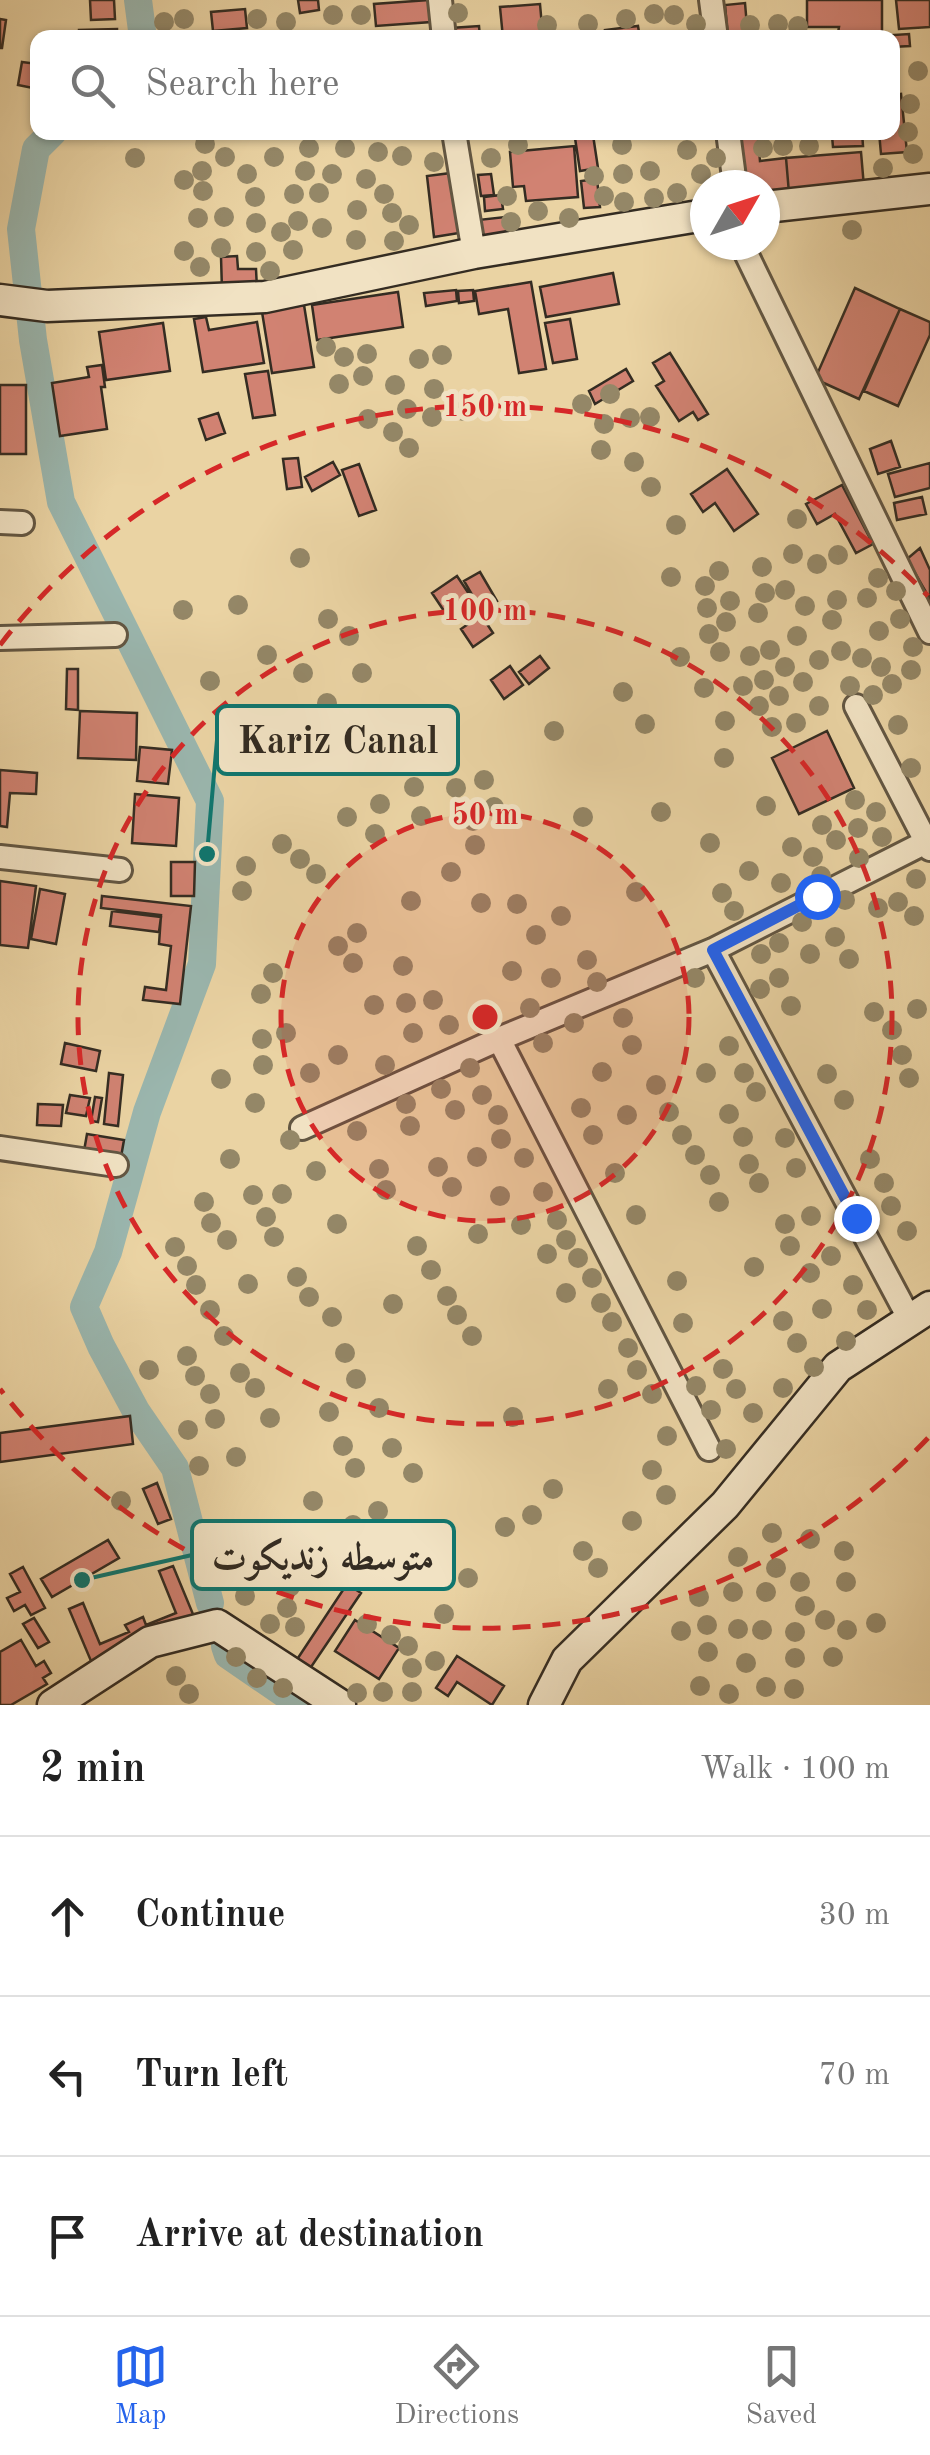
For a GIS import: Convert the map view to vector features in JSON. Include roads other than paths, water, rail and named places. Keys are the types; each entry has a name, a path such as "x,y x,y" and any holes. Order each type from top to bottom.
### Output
{"street":[{"path":"440,0 443,30"},
{"path":"711,0 715,30"},
{"path":"455,140 474,253"},
{"path":"729,140 733,170"},
{"path":"780,205 930,189"},
{"path":"7,301 47,306 265,297 474,253 690,217"},
{"path":"749,260 930,632"},
{"path":"0,638 115,635"},
{"path":"302,1128 498,1039 713,950 929,844 856,706"},
{"path":"0,857 120,870"},
{"path":"544,1705 568,1660 724,1504 838,1367 920,1312 713,950"},
{"path":"498,1039 709,1449"},
{"path":"0,1148 116,1165"},
{"path":"53,1705 150,1642 217,1624 340,1705"}],"waterway":[{"path":"138,0 142,30"},
{"path":"45,140 36,149 21,229 33,340 61,502 210,801 202,964 147,1112 108,1252 84,1307 136,1411 175,1468 210,1603"},
{"path":"225,1646 228,1655 301,1705"}],"place":[{"name":"Kariz Canal","path":"207,854"},
{"name":"متوسطه زندیکوت","path":"82,1580"}]}
